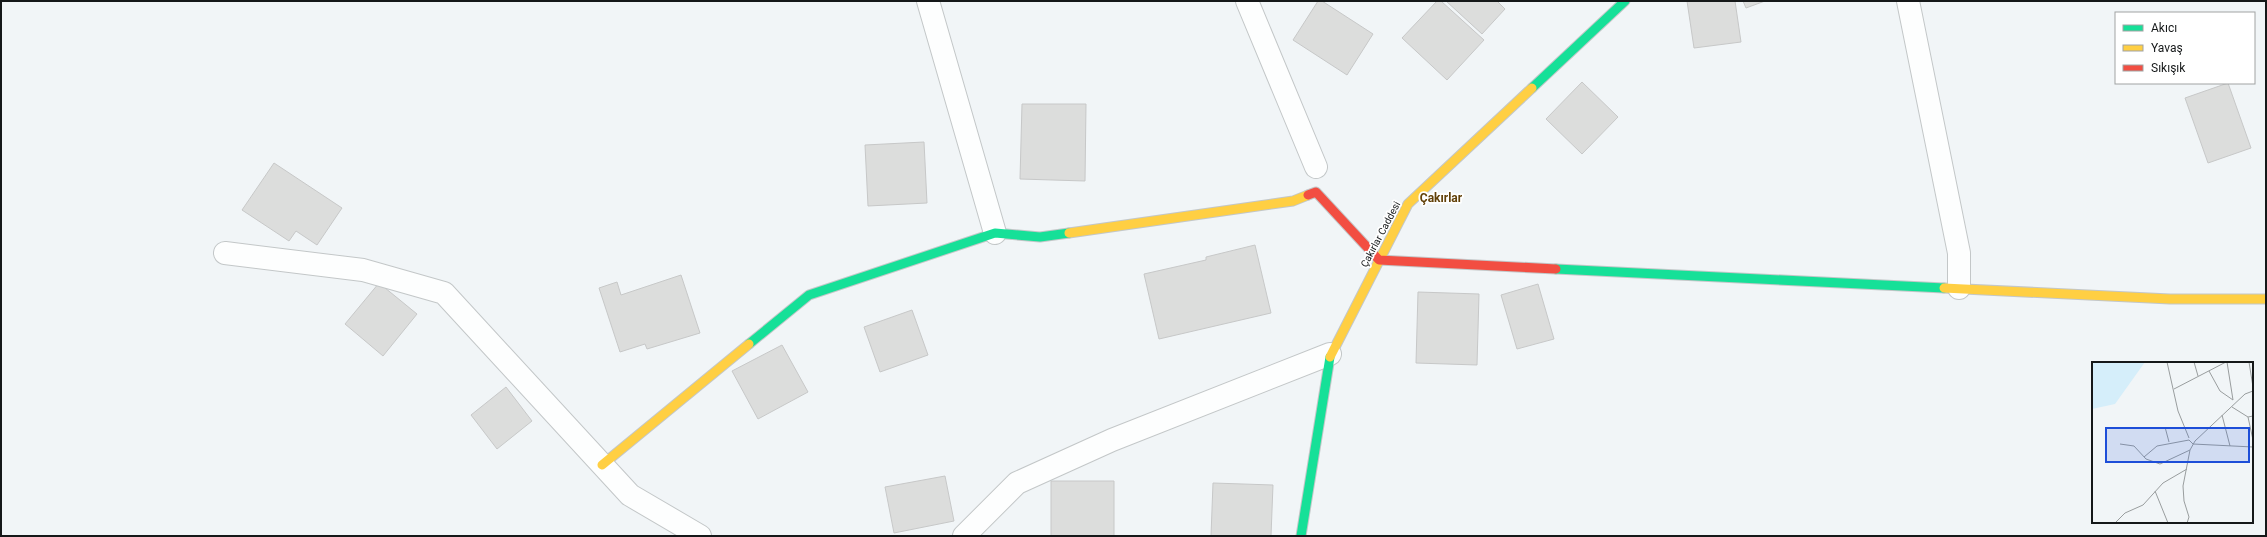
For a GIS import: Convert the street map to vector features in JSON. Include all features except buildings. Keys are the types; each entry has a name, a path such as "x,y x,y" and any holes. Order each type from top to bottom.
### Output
{"street":[{"path":"928,1 995,233"},
{"path":"1247,1 1316,167"},
{"name":"Çakırlar Caddesi","path":"1301,536 1330,354 1408,204 1625,1"},
{"path":"1908,1 1959,253 1959,288"},
{"path":"602,465 809,295 995,233 1040,237 1293,201 1316,192 1378,260 2170,299 2266,299"},
{"path":"225,253 363,270 444,293 630,495 700,536"},
{"path":"964,536 1017,483 1112,440 1330,354"}],"traffic: fast":[{"path":"1532,88 1625,1"},
{"path":"749,344 809,295 995,233 1040,237 1069,233"},
{"path":"1556,269 1944,288"},
{"path":"1301,536 1330,357"}],"traffic: slow":[{"path":"1330,357 1408,204 1532,88"},
{"path":"1069,233 1293,201 1308,195"},
{"path":"1944,288 2170,299 2266,299"},
{"path":"602,465 749,344"}],"traffic: jam":[{"path":"1308,195 1316,192 1379,260 1556,269"}],"district":[{"name":"Çakırlar","path":"1441,198"}]}
